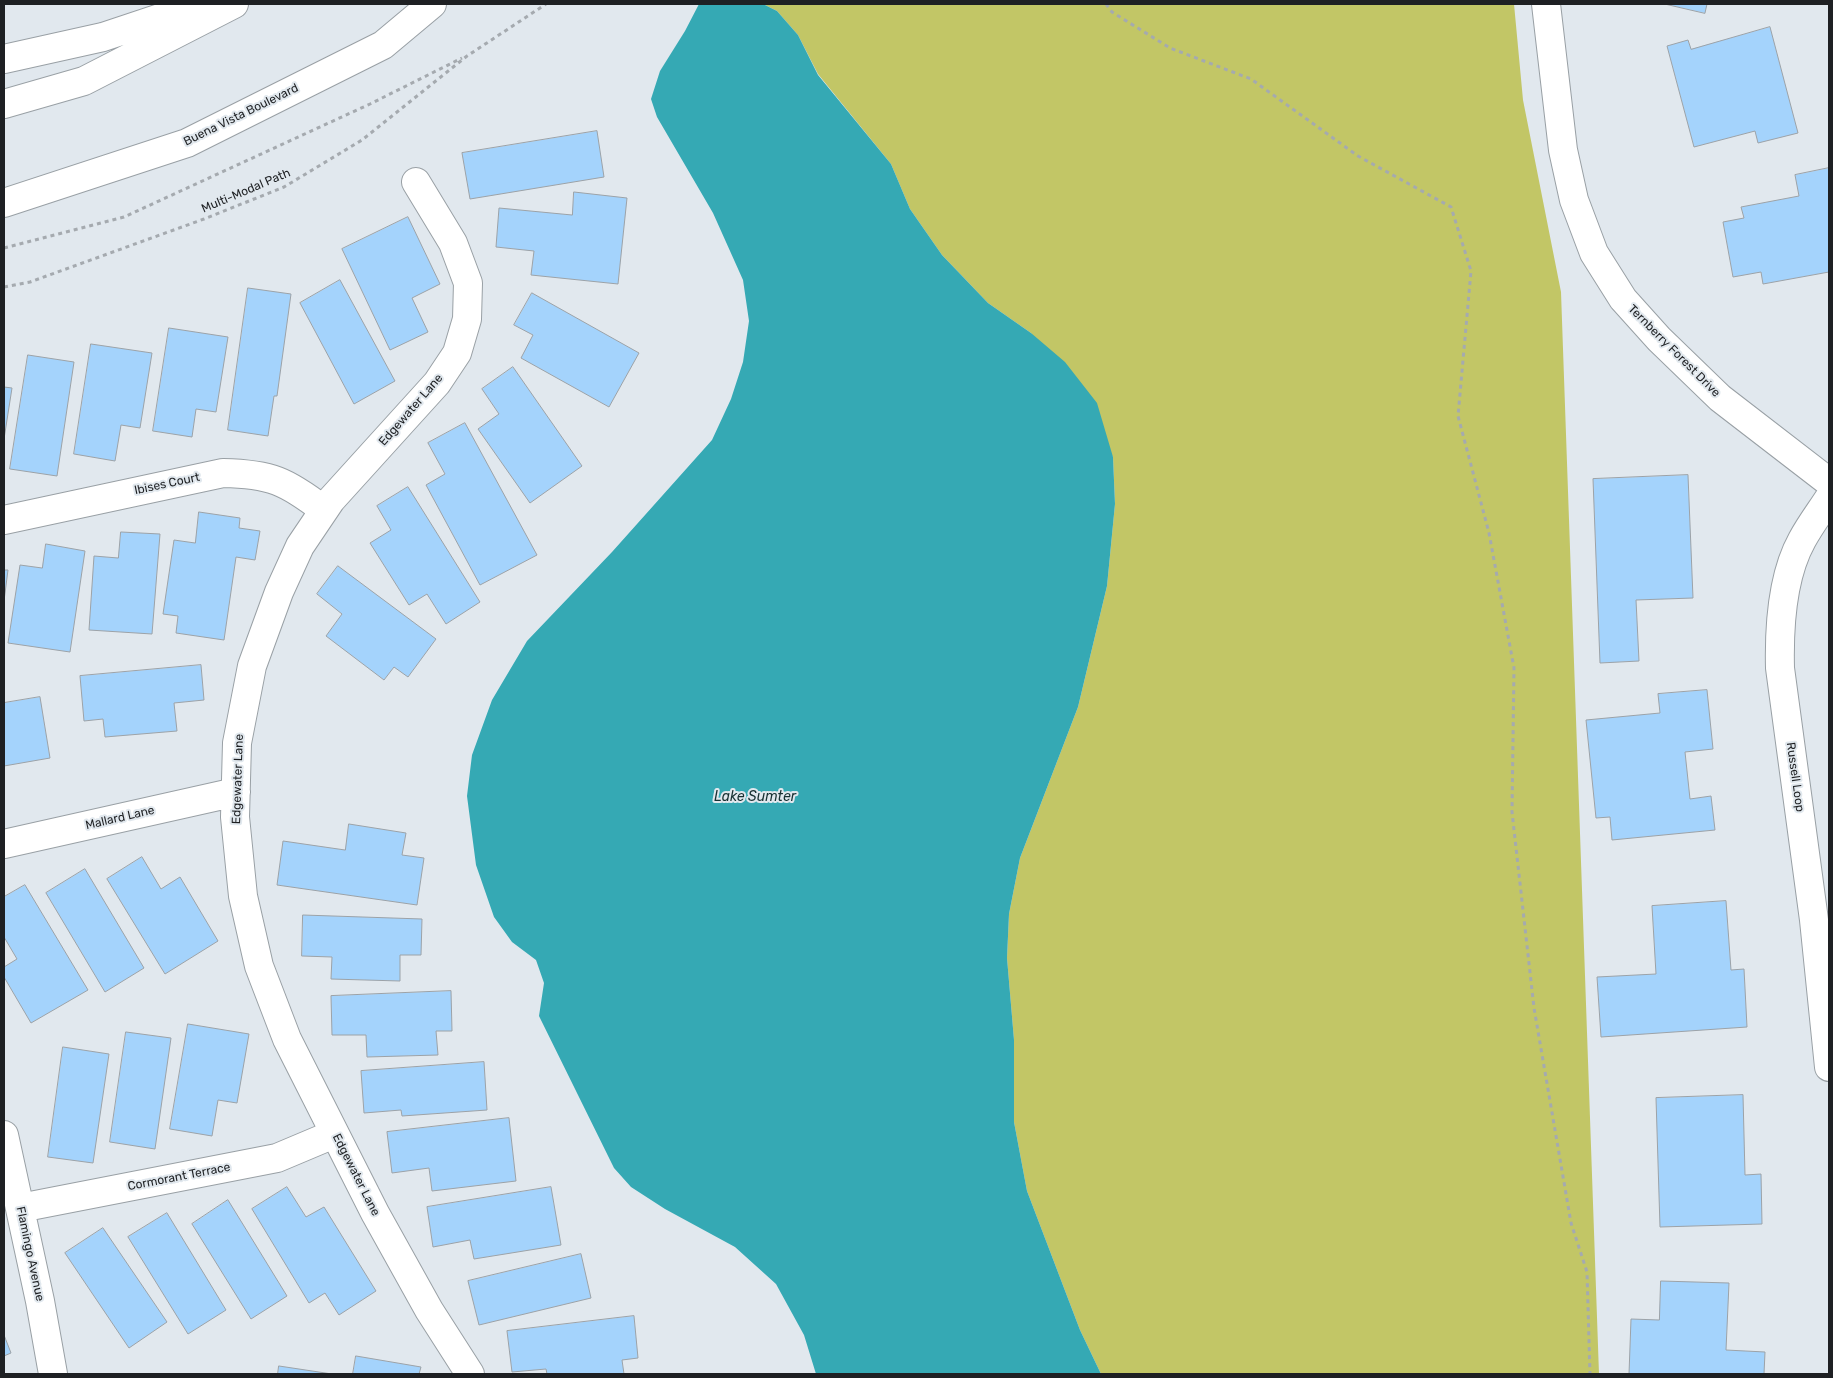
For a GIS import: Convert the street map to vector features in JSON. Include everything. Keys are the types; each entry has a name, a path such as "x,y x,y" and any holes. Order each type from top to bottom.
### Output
{"street":[{"path":"4,59 103,38 202,4"},
{"path":"4,104 84,81 234,4"},
{"name":"Buena Vista Boulevard","path":"4,203 187,143 383,44 432,4"},
{"name":"Ternberry Forest Drive","path":"1546,4 1563,150 1574,200 1594,253 1623,299 1659,339 1720,398 1829,482"},
{"name":"Edgewater Lane","path":"416,182 453,243 468,283 467,319 457,353 437,383 324,510 300,546 289,569 252,666 237,743 235,817 242,896 260,966 287,1039 334,1134 429,1310 470,1374"},
{"name":"Ibises Court","path":"4,520 223,473 251,473 275,479 297,490 324,510"},
{"name":"Russell Loop","path":"1829,498 1801,541 1784,596 1779,632 1780,668 1814,920 1829,1067"},
{"name":"Mallard Lane","path":"4,844 236,792"},
{"name":"Cormorant Terrace","path":"20,1208 277,1158 334,1134"},
{"name":"Flamingo Avenue","path":"4,1135 40,1300 53,1374"}],"path":[{"name":"Multi-Modal Path","path":"4,287 30,282 204,219 284,187 362,140 468,56 546,4"},
{"path":"1106,4 1112,12 1170,48 1251,79 1358,156 1451,207 1471,271 1458,416 1489,533 1514,668 1512,812 1534,1008 1571,1223 1587,1272 1590,1374"},
{"name":"Multi-Modal Path","path":"4,248 124,217 370,104 468,56"}],"green space":[{"path":"763,4 1514,4 1523,100 1561,292 1599,1374 1101,1374 1080,1330 1027,1191 1014,1122 1014,1040 1007,958 1009,914 1020,858 1078,707 1107,586 1115,504 1113,457 1031,333 988,303 942,255 910,209 891,164 818,74 798,35 777,11"}],"water":[{"name":"Lake Sumter","path":"699,4 763,4 777,11 798,35 818,75 891,164 910,209 942,255 988,303 1031,333 1065,362 1097,403 1113,457 1115,504 1107,586 1078,707 1020,858 1009,914 1007,958 1014,1040 1014,1122 1027,1191 1080,1330 1101,1374 816,1374 804,1335 776,1284 735,1247 665,1209 631,1187 614,1168 539,1016 544,983 536,960 512,942 494,917 476,865 467,796 472,755 492,700 527,641 612,552 712,440 731,399 743,362 749,321 743,280 713,213 657,117 651,99 660,71"}],"building":[{"path":"1665,4 1707,4 1705,13"},
{"path":"1770,27 1798,133 1758,143 1755,131 1694,147 1667,46 1688,40 1691,49"},
{"path":"597,131 604,177 470,199 462,153"},
{"path":"1829,168 1829,272 1763,284 1761,272 1733,277 1723,222 1744,218 1741,207 1799,196 1795,175"},
{"path":"574,192 627,198 618,284 531,275 534,251 496,247 499,208 572,215"},
{"path":"408,217 440,284 412,298 428,332 390,350 342,249"},
{"path":"340,280 395,381 354,404 300,303"},
{"path":"248,288 291,294 277,396 274,396 268,436 228,430"},
{"path":"532,293 639,353 609,407 521,358 533,335 514,325"},
{"path":"169,328 228,337 216,412 196,409 192,437 153,431"},
{"path":"91,344 152,353 140,428 121,425 115,461 74,454"},
{"path":"28,355 74,362 57,476 10,469"},
{"path":"513,367 582,466 530,503 478,429 499,414 482,389"},
{"path":"4,387 12,388 4,439"},
{"path":"465,423 537,555 480,585 426,485 445,474 428,443"},
{"path":"1688,475 1693,598 1636,600 1639,661 1600,663 1593,479"},
{"path":"408,487 480,602 446,624 427,594 409,605 370,543 391,530 377,506"},
{"path":"199,512 240,518 239,528 260,531 255,560 236,557 224,640 176,633 178,616 163,614 174,540 195,543"},
{"path":"121,532 160,534 152,634 89,630 94,556 118,558"},
{"path":"46,544 85,551 70,652 8,643 20,565 42,568"},
{"path":"338,566 436,639 408,677 394,667 384,680 326,636 342,614 317,594"},
{"path":"4,570 8,570 4,601"},
{"path":"201,665 204,700 174,703 177,731 105,737 103,719 84,721 80,676"},
{"path":"1707,690 1713,749 1685,752 1690,799 1711,796 1715,830 1612,840 1610,817 1596,818 1586,720 1660,713 1658,694"},
{"path":"40,697 50,758 4,766 4,703"},
{"path":"349,824 406,833 402,855 424,858 417,905 277,885 283,841 345,850"},
{"path":"142,857 161,889 180,877 218,941 165,974 107,879"},
{"path":"85,869 144,968 105,992 46,893"},
{"path":"25,885 88,990 31,1023 4,977 4,967 17,959 4,937 4,897"},
{"path":"1726,901 1731,970 1744,969 1747,1027 1601,1037 1597,977 1656,974 1652,906"},
{"path":"303,915 422,919 421,955 400,955 400,981 331,979 332,957 302,956"},
{"path":"451,991 452,1031 436,1031 438,1055 367,1057 366,1035 332,1035 331,996"},
{"path":"188,1024 249,1034 237,1103 218,1100 212,1136 170,1129"},
{"path":"126,1032 171,1038 155,1149 110,1142"},
{"path":"63,1047 109,1054 93,1163 48,1157"},
{"path":"484,1062 487,1110 402,1116 401,1110 364,1113 361,1071"},
{"path":"1743,1095 1745,1175 1761,1174 1762,1224 1660,1227 1656,1098"},
{"path":"509,1118 516,1181 432,1191 429,1168 392,1173 387,1132"},
{"path":"287,1187 306,1217 324,1207 376,1291 339,1315 325,1293 309,1303 252,1209"},
{"path":"551,1187 561,1245 474,1259 470,1240 433,1247 427,1207"},
{"path":"228,1200 287,1296 251,1319 192,1224"},
{"path":"167,1213 226,1310 188,1334 128,1237"},
{"path":"103,1228 167,1322 129,1348 65,1253"},
{"path":"581,1254 591,1298 479,1325 468,1281"},
{"path":"1661,1281 1729,1283 1726,1350 1765,1352 1764,1374 1629,1374 1631,1319 1659,1320"},
{"path":"634,1316 638,1358 622,1360 624,1374 547,1374 546,1369 512,1372 507,1331"},
{"path":"4,1335 11,1353 4,1356"},
{"path":"356,1356 421,1367 419,1374 353,1374"},
{"path":"279,1366 332,1374 278,1374"}]}
